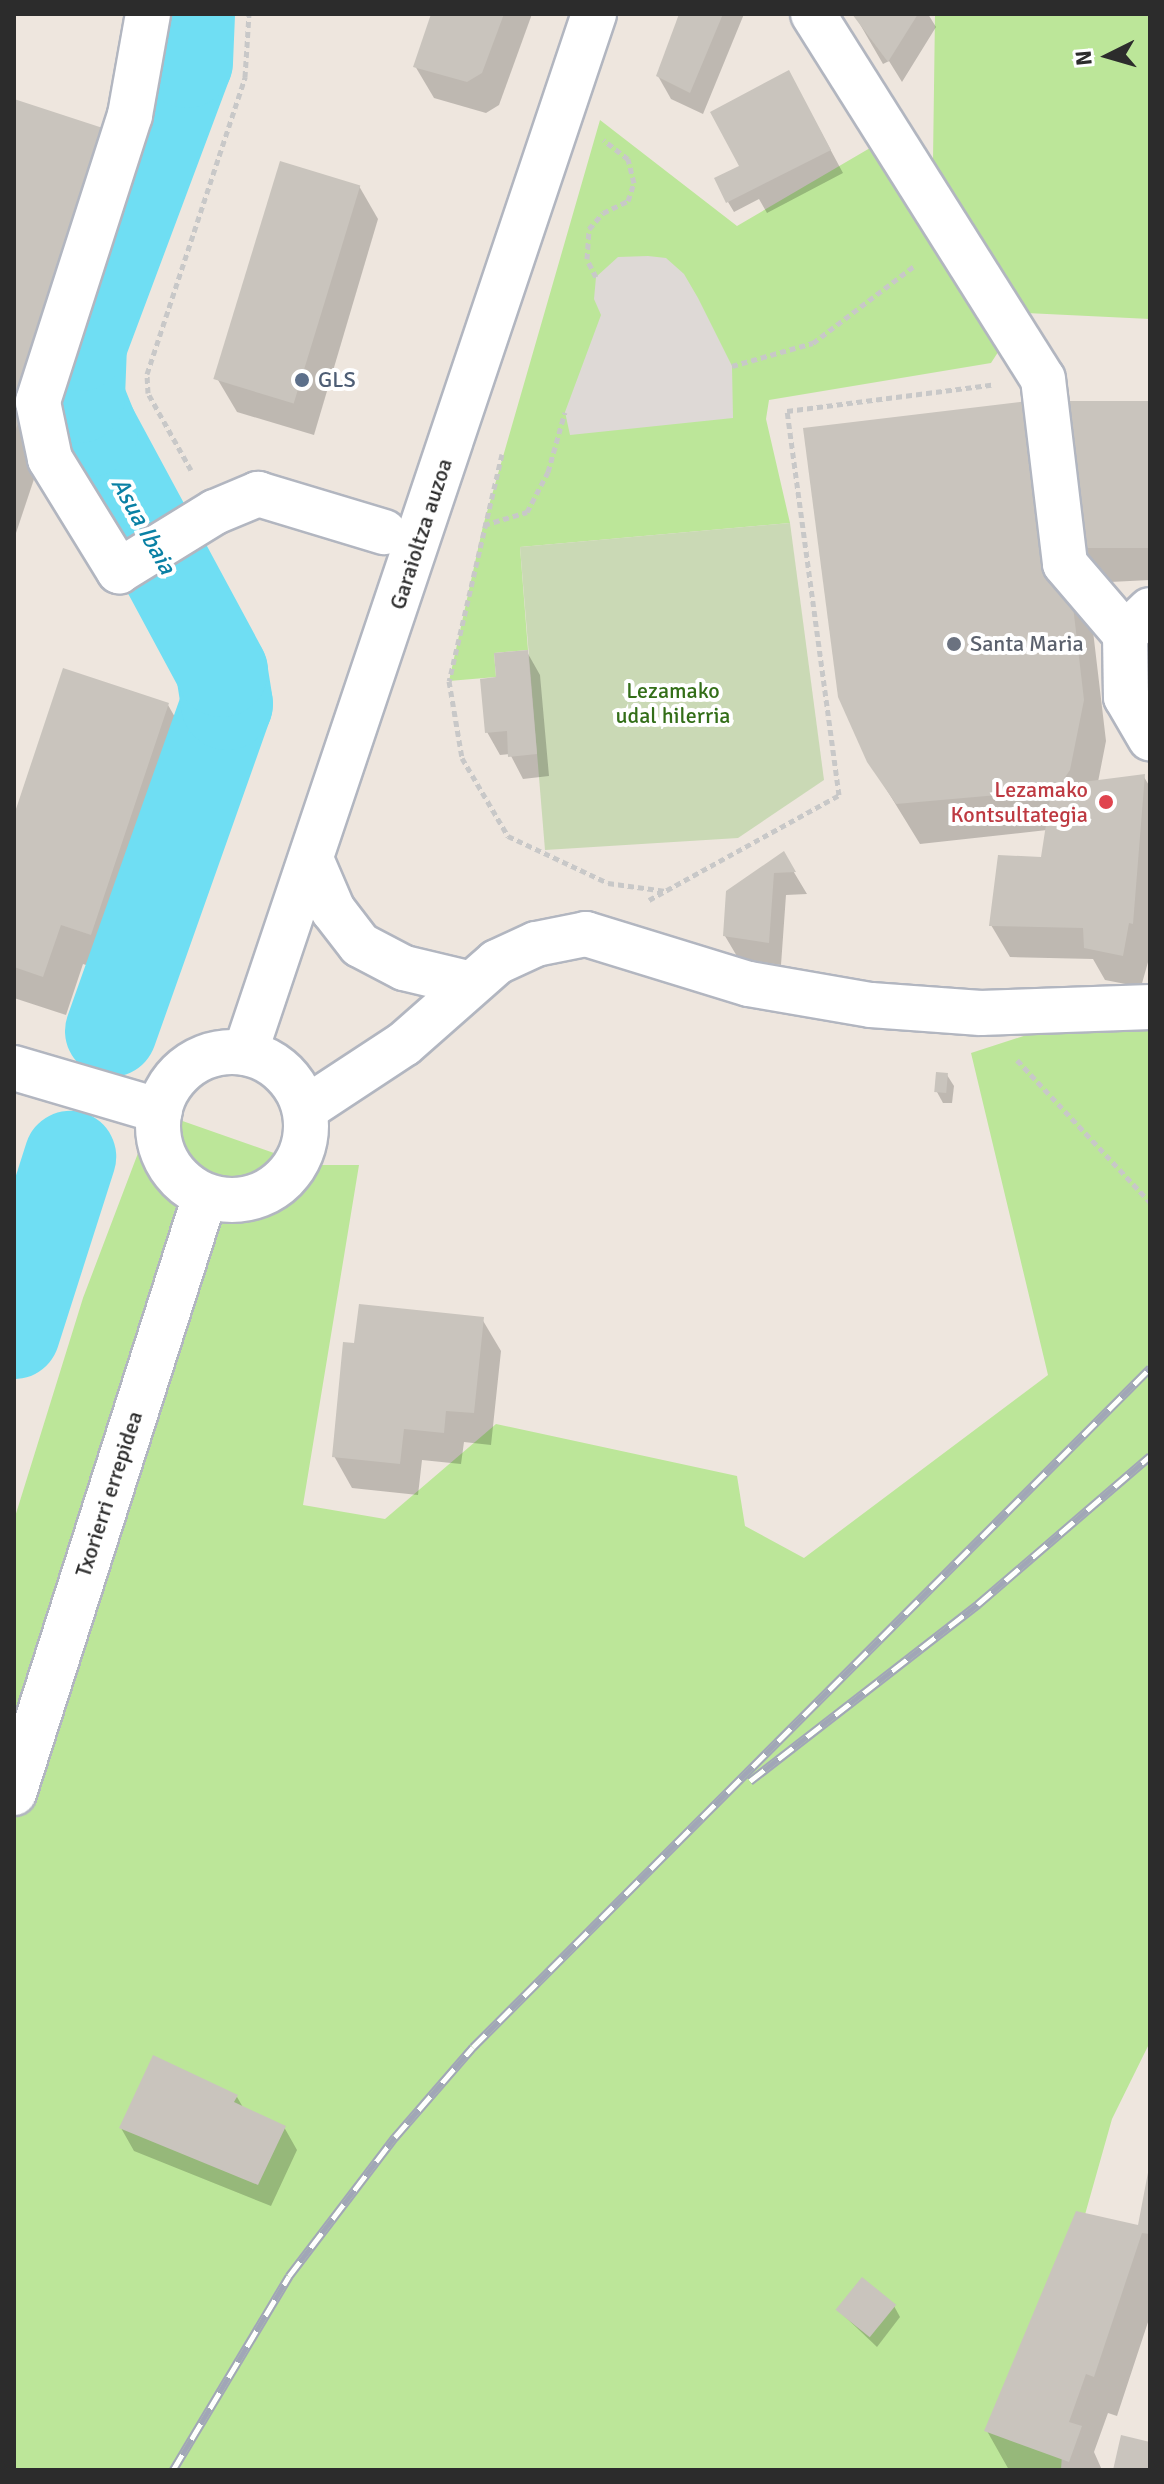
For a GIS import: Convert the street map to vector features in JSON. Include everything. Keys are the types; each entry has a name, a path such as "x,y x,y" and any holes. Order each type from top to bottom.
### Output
{"street":[{"path":"148,14 130,115 38,402 50,459 119,571 215,512 258,494 384,532"},
{"name":"Garaioltza auzoa","path":"245,1053 594,14"},
{"path":"822,26 1043,379 1065,564 1138,622 1126,697 1150,738"},
{"path":"311,859 333,910 360,945 404,968 471,984"},
{"path":"305,1109 404,1044 497,962 536,944 586,934 749,984 871,1005 981,1013 1150,1007"},
{"path":"217,1053 245,1053 272,1063 293,1083 305,1109 306,1141 293,1171 268,1192 237,1201 205,1196 183,1182 167,1162 159,1137 160,1111 170,1084 191,1064 217,1053"},
{"path":"14,1068 160,1111"},
{"name":"Txorierri errepidea","path":"14,1793 205,1196"}],"path":[{"path":"215,512 148,393 147,374 245,77 249,14"},
{"path":"595,136 628,159 634,183 628,201 603,213 589,229 587,259 596,277"},
{"path":"732,366 813,343 955,235"},
{"path":"639,905 839,795 787,411 1043,379"},
{"path":"483,526 527,512 548,472 565,412"},
{"path":"505,444 483,526 449,681 462,758 508,836 608,883 667,891"},
{"path":"1016,1060 1150,1202"}],"green space":[{"path":"935,14 1150,14 1150,319 1004,312 1002,346 991,363 769,400 766,419 790,523 520,547 528,650 494,653 496,677 449,681 483,526 600,120 737,226 882,141 940,222 933,160"},
{"name":"Lezamako udal hilerria","path":"790,523 824,780 738,838 545,850 520,547"},
{"path":"1150,995 1150,2042 1112,2119 1075,2250 1061,2470 14,2470 14,1520 83,1298 154,1111 308,1165 359,1165 303,1505 385,1519 496,1424 737,1476 745,1526 804,1558 1048,1375 971,1053"}],"shaded area":[{"path":"618,257 666,258 684,274 698,298 732,366 733,418 570,435 565,412 601,315 594,299 596,277"}],"building":[{"path":"431,14 504,14 482,73 467,82 413,67"},
{"path":"679,14 723,14 690,93 656,76"},
{"path":"852,14 918,14 888,62"},
{"path":"789,70 831,150 726,203 714,178 739,166 710,112"},
{"path":"14,99 115,132 15,432 14,432"},
{"path":"280,161 360,186 294,404 213,379"},
{"name":"Santa Maria","path":"1036,400 1071,589 1084,700 1070,770 1061,783 1009,794 896,804 867,762 838,697 803,428"},
{"path":"1064,401 1150,401 1150,548 1064,548"},
{"path":"528,650 537,754 508,757 507,731 485,733 480,679 496,677 494,653"},
{"path":"63,668 169,703 91,935 61,925 43,977 14,967 14,815"},
{"path":"1145,774 1133,924 1129,923 1123,956 1084,948 1083,928 989,926 998,855 1041,857 1052,786"},
{"path":"784,851 796,872 774,873 769,943 723,936 726,891"},
{"path":"936,1072 948,1073 946,1093 934,1092"},
{"path":"359,1304 484,1317 474,1413 446,1411 444,1433 404,1429 400,1464 332,1457 343,1342 354,1343"},
{"path":"153,2055 238,2095 234,2102 286,2126 258,2185 119,2128"},
{"path":"1150,2162 1150,2234 1142,2233 1094,2377 1086,2374 1069,2422 1082,2426 1069,2462 984,2431 1076,2211 1138,2225"},
{"path":"862,2277 896,2305 870,2337 836,2310"},
{"path":"1121,2435 1150,2442 1150,2470 1113,2470"}],"waterway":[{"name":"Asua Ibaia","path":"111,1031 227,704 222,671 92,430 79,397 81,345 187,62 189,14"},
{"name":"Asua Ibaia","path":"14,1333 70,1157"}],"railway":[{"path":"173,2470 289,2276 395,2137 473,2047 1150,1368"},
{"path":"750,1781 978,1604 1150,1456"}],"place":[{"name":"GLS","path":"302,380"},
{"name":"Santa Maria","path":"954,644"},
{"name":"Lezamako Kontsultategia","path":"1106,802"}]}
